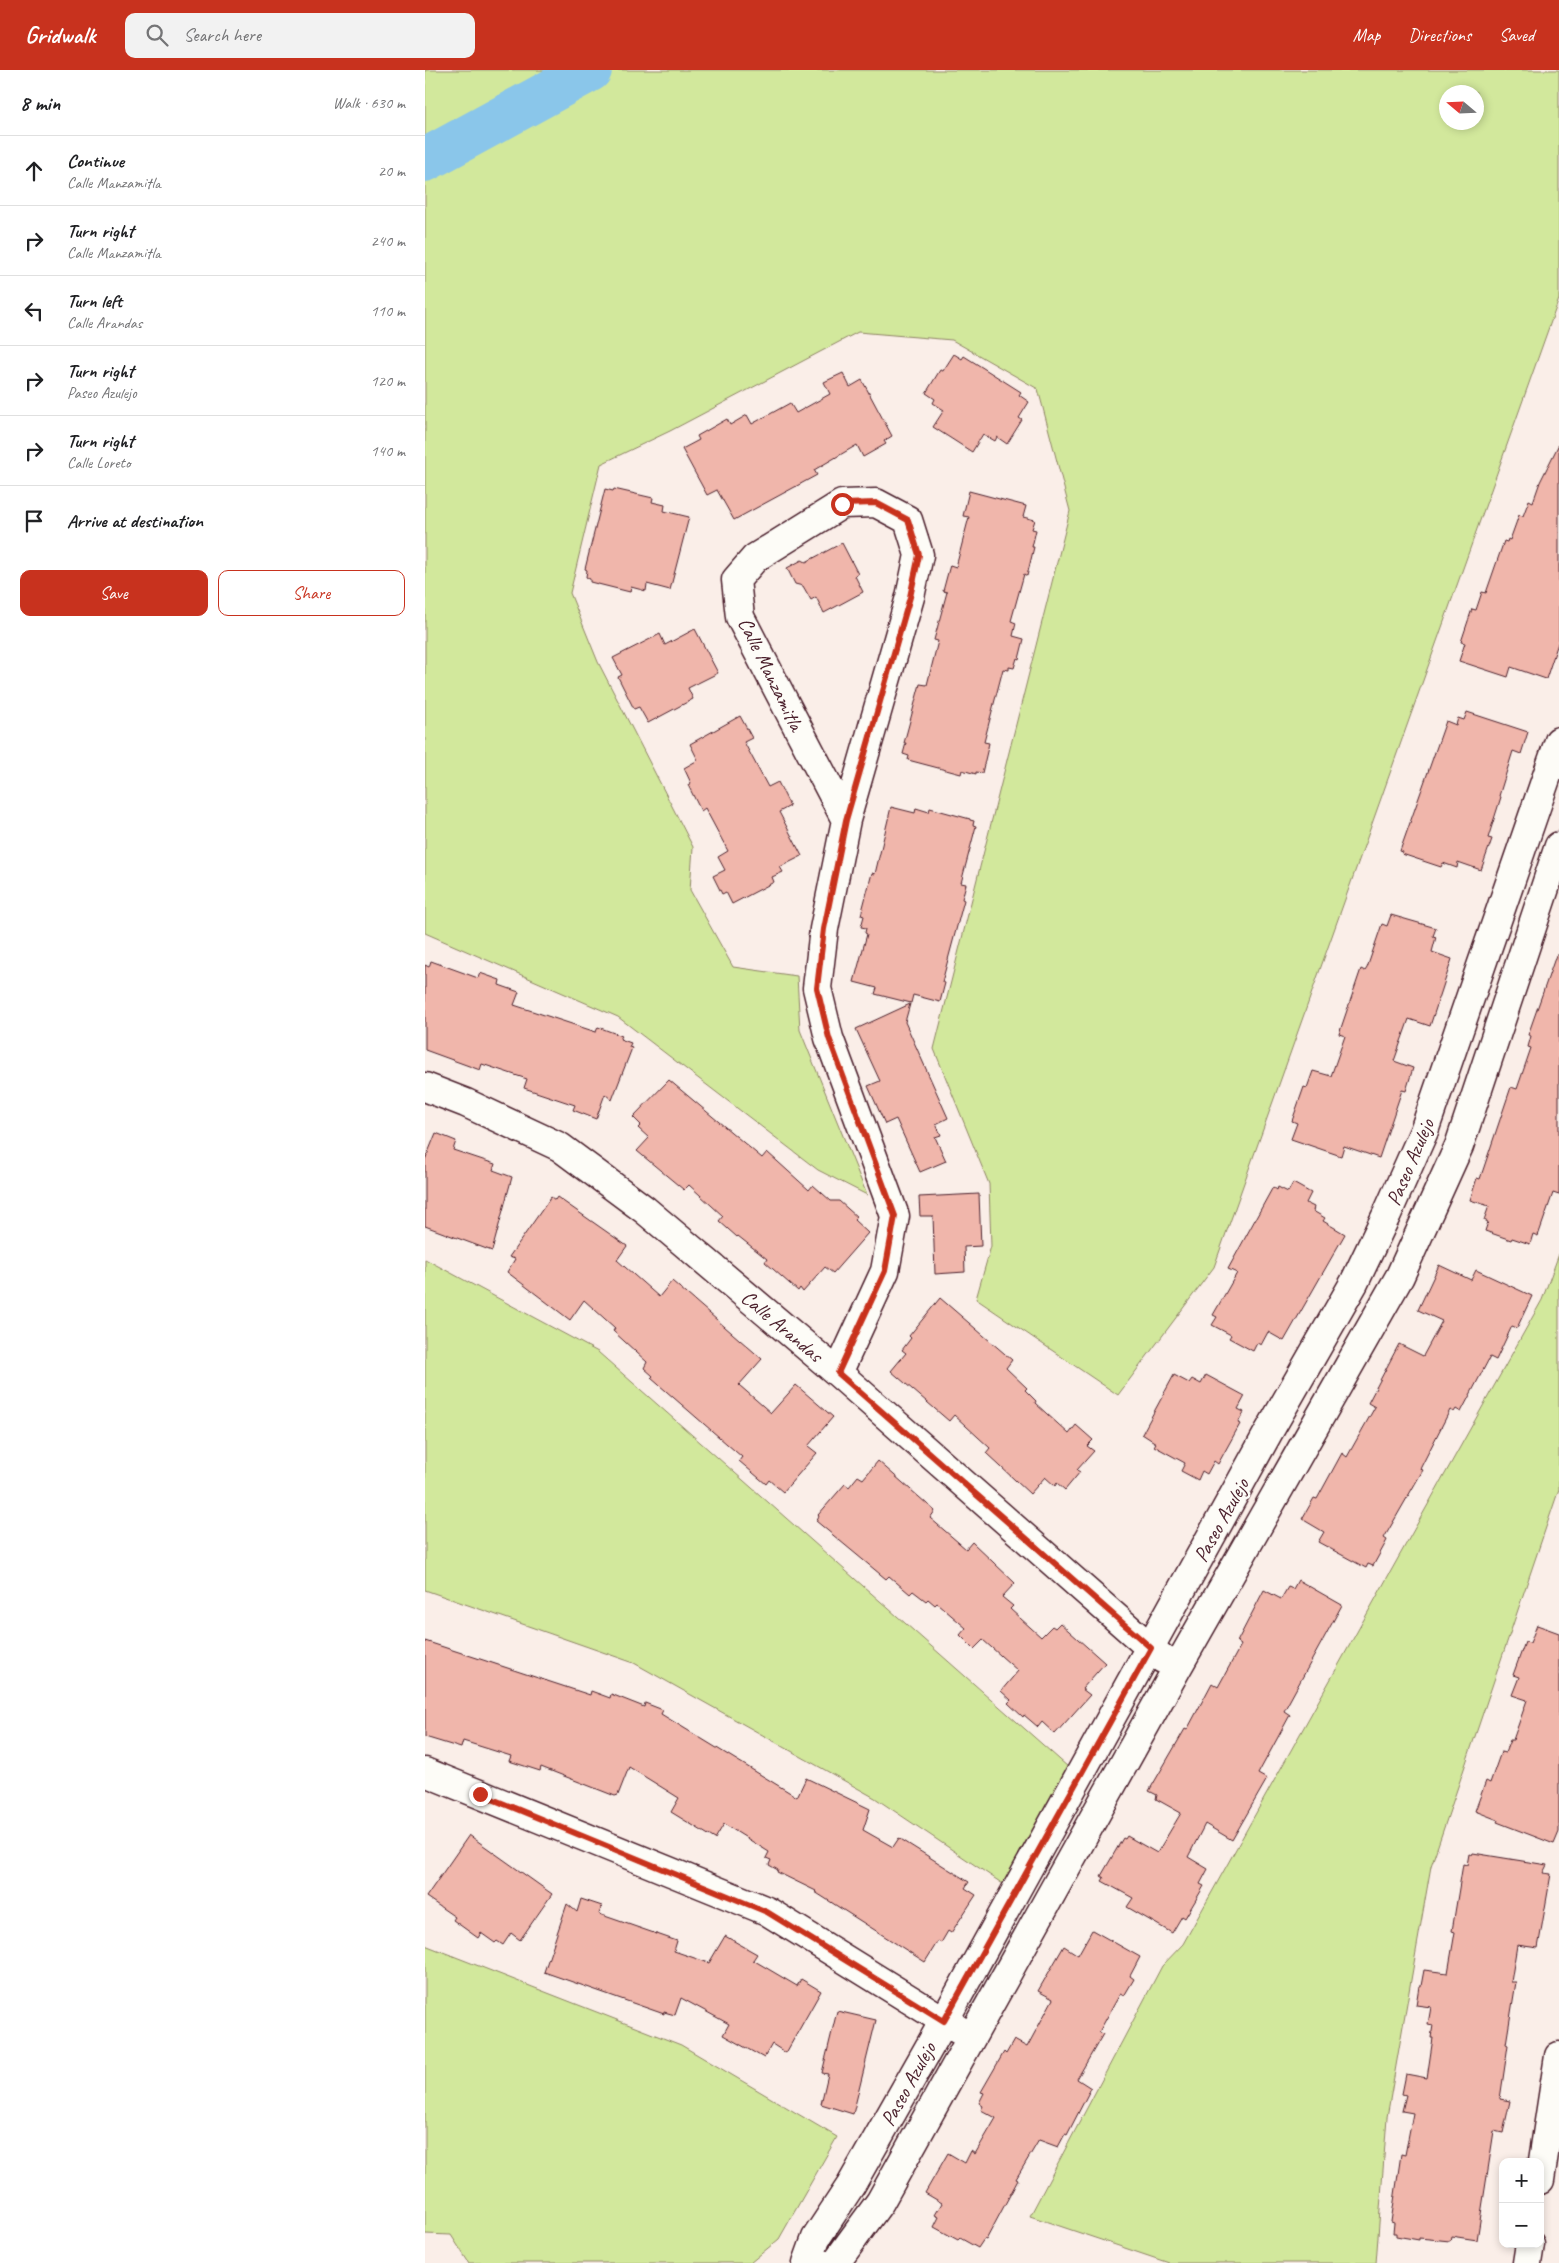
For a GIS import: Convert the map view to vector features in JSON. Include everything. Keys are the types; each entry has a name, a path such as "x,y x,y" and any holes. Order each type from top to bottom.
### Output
{"street":[{"name":"Calle Manzamitla","path":"838,1373 885,1271 895,1216 829,1038 817,988 824,929 846,820 910,597 919,555 908,520 876,503 842,504 755,558 736,580 740,617 846,820"},
{"name":"Paseo Azulejo","path":"807,2263 816,2238 851,2185 944,2021 1268,1433 1354,1283 1424,1130 1515,873 1559,741"},
{"name":"Paseo Azulejo","path":"833,2263 837,2261 880,2202 1175,1670 1400,1276 1459,1146 1553,886 1559,846"},
{"path":"1515,873 1553,886"},
{"name":"Calle Arandas","path":"425,1087 466,1103 560,1147 645,1210 838,1373 1175,1670"},
{"path":"425,1772 767,1912 971,2038"},
{"path":"1543,2158 1559,2056"},
{"path":"1527,2263 1529,2248"}],"green space":[{"path":"425,70 1559,70 1559,299 1214,1267 1118,1395 976,1299 991,1246 989,1184 934,1049 1070,511 1038,389 952,340 858,332 670,431 601,464 570,593 598,662 693,847 690,890 733,967 797,976 800,1030 867,1195 818,1170 618,1017 425,933"},
{"path":"1559,1254 1559,1489 1431,1866 1387,2117 1376,2263 1169,2263 1030,2216 1162,1966 1183,1944 1542,1300"},
{"path":"425,1259 598,1352 1068,1767 1003,1884 875,1798 634,1663 425,1590"},
{"path":"425,1945 681,2045 837,2137 779,2239 750,2263 469,2263 451,2235 425,2234"}],"building":[{"path":"954,354 962,359 964,356 1021,392 1019,395 1029,402 1019,418 1022,420 1007,444 997,437 995,441 983,434 972,452 933,427 944,410 933,403 935,399 926,393 940,370 943,371"},
{"path":"843,373 850,387 862,380 892,436 884,441 886,444 863,457 857,445 814,470 817,475 734,520 717,490 707,495 682,449 699,440 697,436 727,419 730,425 747,415 752,424 790,403 796,413 830,394 824,382"},
{"path":"1559,444 1559,640 1546,679 1511,667 1508,677 1459,661 1465,643 1461,642 1472,609 1476,610 1482,592 1486,593 1504,541 1510,540 1519,515 1523,516 1529,500 1533,502 1540,482"},
{"path":"605,489 613,491 614,489 653,498 652,502 665,505 664,511 689,517 670,590 647,584 646,591 631,587 630,592 590,582 590,579 586,577 587,570 585,569"},
{"path":"969,491 1026,506 1023,517 1035,520 1032,529 1036,530 1027,576 1024,574 1011,621 1016,623 1013,636 1024,639 1019,659 1017,658 1014,668 1009,667 1009,670 1003,669 984,742 989,743 982,773 976,772 976,774 962,770 961,774 908,760 909,756 903,754 906,743 904,743 920,684 927,685 938,641 934,640 947,592 943,591 950,565 956,567 969,517 963,516"},
{"path":"842,543 858,574 855,576 863,592 824,613 816,597 811,600 803,586 795,584 787,568 802,560 806,562"},
{"path":"695,629 718,673 688,688 693,699 648,723 639,707 634,709 618,677 622,675 613,658 660,634 665,645"},
{"path":"1467,712 1528,732 1521,754 1513,751 1488,838 1492,839 1481,870 1458,862 1457,868 1443,863 1441,867 1402,854 1403,852 1400,851 1446,721 1456,725 1458,718 1464,720"},
{"path":"740,716 752,738 744,742 768,787 778,782 790,806 779,812 802,856 780,867 783,872 772,877 774,882 732,904 726,892 722,894 713,876 725,870 718,857 728,851 705,808 701,811 688,785 691,783 684,768 698,760 690,744"},
{"path":"891,807 915,813 916,808 929,812 930,808 970,819 974,821 973,825 976,826 961,883 966,884 962,899 964,900 942,982 945,983 940,1002 913,995 911,1003 875,994 877,988 854,982 867,934 865,933 866,928 861,927 864,916 861,915 872,873 875,874"},
{"path":"1391,915 1436,928 1433,936 1436,937 1432,952 1452,959 1430,1026 1409,1019 1394,1061 1413,1068 1406,1091 1402,1090 1379,1158 1344,1146 1341,1156 1291,1139 1297,1123 1292,1121 1304,1087 1307,1088 1313,1071 1331,1076 1345,1036 1339,1034 1361,969 1365,971 1367,968 1382,924 1387,926"},
{"path":"1556,955 1559,955 1559,1195 1553,1193 1538,1236 1533,1234 1530,1244 1485,1231 1488,1222 1484,1220 1489,1206 1470,1200 1477,1178 1480,1179 1511,1087 1517,1089 1531,1048 1528,1047 1531,1036 1528,1035"},
{"path":"431,961 478,978 480,973 500,980 499,985 519,992 514,1005 596,1032 598,1027 622,1036 620,1039 631,1043 629,1047 632,1048 612,1100 605,1094 596,1119 573,1110 575,1105 524,1088 527,1079 482,1064 480,1070 425,1050 425,965 429,967"},
{"path":"910,1004 905,1022 948,1118 936,1124 941,1135 935,1137 946,1161 920,1172 896,1119 885,1124 868,1086 880,1081 856,1029"},
{"path":"669,1080 762,1158 767,1152 809,1190 813,1185 831,1201 839,1201 857,1217 854,1220 868,1233 833,1273 825,1267 803,1292 800,1288 798,1291 765,1262 767,1259 719,1221 723,1216 689,1185 684,1190 637,1151 649,1138 638,1128 641,1125 633,1117"},
{"path":"436,1133 456,1141 453,1150 495,1164 493,1170 512,1177 492,1251 425,1226 425,1160"},
{"path":"1293,1183 1311,1193 1306,1203 1314,1207 1313,1211 1325,1218 1323,1221 1345,1234 1284,1341 1268,1332 1261,1345 1257,1343 1253,1351 1229,1338 1231,1335 1212,1325 1217,1317 1213,1315 1237,1273 1228,1269 1273,1187 1277,1190 1278,1187 1288,1192"},
{"path":"979,1194 981,1246 964,1247 965,1272 935,1274 933,1216 920,1216 919,1197"},
{"path":"551,1197 555,1200 557,1197 627,1246 617,1260 659,1297 672,1281 762,1359 739,1385 771,1413 796,1385 833,1417 808,1446 817,1453 783,1492 769,1480 766,1484 739,1461 742,1457 651,1378 653,1376 644,1368 647,1362 613,1331 615,1328 584,1300 570,1320 507,1272 515,1259 509,1257"},
{"path":"1439,1265 1471,1280 1476,1270 1532,1296 1517,1328 1512,1326 1496,1360 1490,1357 1461,1412 1456,1409 1454,1412 1450,1410 1420,1469 1423,1470 1384,1538 1387,1540 1384,1546 1373,1566 1368,1564 1366,1568 1318,1542 1324,1532 1302,1519 1314,1498 1317,1499 1342,1453 1347,1457 1375,1407 1368,1403 1399,1344 1423,1356 1442,1321 1418,1310"},
{"path":"940,1298 1012,1360 1006,1368 1027,1388 1025,1390 1036,1401 1035,1403 1069,1434 1076,1425 1093,1440 1087,1446 1094,1451 1077,1470 1080,1472 1065,1490 1057,1483 1055,1486 1045,1477 1030,1494 986,1453 990,1448 954,1415 949,1421 891,1371 906,1353 902,1350 911,1338 909,1336"},
{"path":"1174,1375 1189,1383 1192,1379 1201,1384 1206,1375 1245,1396 1238,1409 1244,1412 1238,1423 1240,1424 1218,1464 1214,1461 1207,1474 1202,1471 1198,1480 1181,1471 1185,1463 1154,1446 1156,1443 1142,1434"},
{"path":"878,1461 935,1511 930,1518 966,1549 972,1542 1015,1583 1002,1597 1013,1606 1010,1609 1041,1637 1052,1626 1055,1628 1060,1623 1105,1663 1082,1689 1090,1695 1055,1734 1042,1722 1038,1727 1024,1715 1023,1717 1008,1703 1011,1700 1001,1691 1018,1671 983,1640 974,1649 960,1635 966,1628 937,1603 935,1605 928,1599 926,1601 913,1591 910,1594 889,1576 886,1579 816,1521 818,1515 845,1484 849,1487 858,1476 863,1479"},
{"path":"1298,1580 1342,1605 1284,1711 1290,1715 1258,1774 1267,1779 1232,1840 1205,1824 1188,1857 1208,1869 1200,1884 1204,1886 1185,1918 1182,1916 1172,1933 1127,1907 1133,1898 1102,1881 1104,1878 1101,1876 1123,1838 1125,1839 1127,1836 1157,1853 1181,1813 1156,1799 1157,1795 1149,1791 1185,1729 1187,1730 1212,1683 1218,1687 1241,1645 1237,1642 1264,1590 1281,1599 1288,1587 1293,1589"},
{"path":"1537,1625 1559,1633 1559,1832 1554,1844 1497,1822 1498,1820 1475,1811 1486,1781 1490,1783 1501,1752 1505,1753 1510,1740 1513,1740 1527,1700 1512,1695 1519,1677 1513,1675 1525,1642 1530,1643"},
{"path":"425,1641 590,1695 591,1691 610,1698 611,1694 644,1707 645,1703 663,1710 661,1714 797,1797 806,1778 870,1809 863,1830 893,1847 899,1838 969,1882 965,1888 976,1895 951,1933 948,1931 941,1943 938,1941 925,1962 816,1891 777,1872 778,1870 769,1865 771,1860 766,1858 769,1852 724,1824 715,1839 671,1812 679,1798 629,1767 618,1795 615,1796 541,1767 540,1771 509,1761 511,1756 463,1741 461,1748 425,1737"},
{"path":"469,1835 552,1894 520,1940 511,1933 503,1945 497,1941 495,1943 481,1933 478,1938 453,1920 455,1917 426,1897"},
{"path":"1473,1853 1547,1865 1543,1873 1551,1874 1538,1948 1517,1945 1511,1982 1516,1982 1506,2044 1508,2045 1500,2099 1510,2101 1503,2133 1494,2131 1477,2240 1451,2236 1450,2241 1419,2238 1419,2240 1396,2236 1396,2233 1393,2233 1394,2223 1391,2222 1401,2154 1405,2155 1413,2113 1402,2111 1406,2095 1402,2094 1406,2074 1427,2078 1433,2025 1428,2024 1431,2007 1416,2005 1419,1986 1421,1986 1424,1970 1448,1973 1455,1932 1452,1931 1463,1864 1467,1865 1469,1854 1472,1855"},
{"path":"581,1899 602,1906 599,1914 677,1941 674,1951 709,1963 725,1936 757,1954 753,1960 797,1986 801,1979 821,1991 786,2053 772,2044 764,2058 723,2035 729,2024 681,1998 675,2015 664,2012 664,2014 544,1972 567,1904 577,1912"},
{"path":"1092,1930 1140,1957 1130,1976 1134,1979 1124,1996 1120,1994 1099,2032 1103,2034 1077,2079 1091,2088 1067,2135 1065,2134 1058,2147 1039,2140 1016,2179 1018,2180 986,2240 984,2239 978,2248 934,2227 939,2217 935,2215 942,2203 925,2193 948,2153 965,2163 971,2151 975,2154 996,2118 981,2110 983,2106 979,2103 984,2093 981,2092 1004,2052 1006,2054 1014,2040 1027,2047 1053,1999 1038,1991 1064,1946 1078,1955"},
{"path":"837,2011 876,2020 853,2114 821,2104 828,2074 822,2073"}],"waterway":[{"path":"425,160 590,70"}],"route":[{"path":"480,1794 767,1912 944,2021 1151,1648 838,1373 885,1271 895,1216 829,1038 817,988 824,929 846,820 910,597 919,555 908,520 876,503 842,504"}]}
